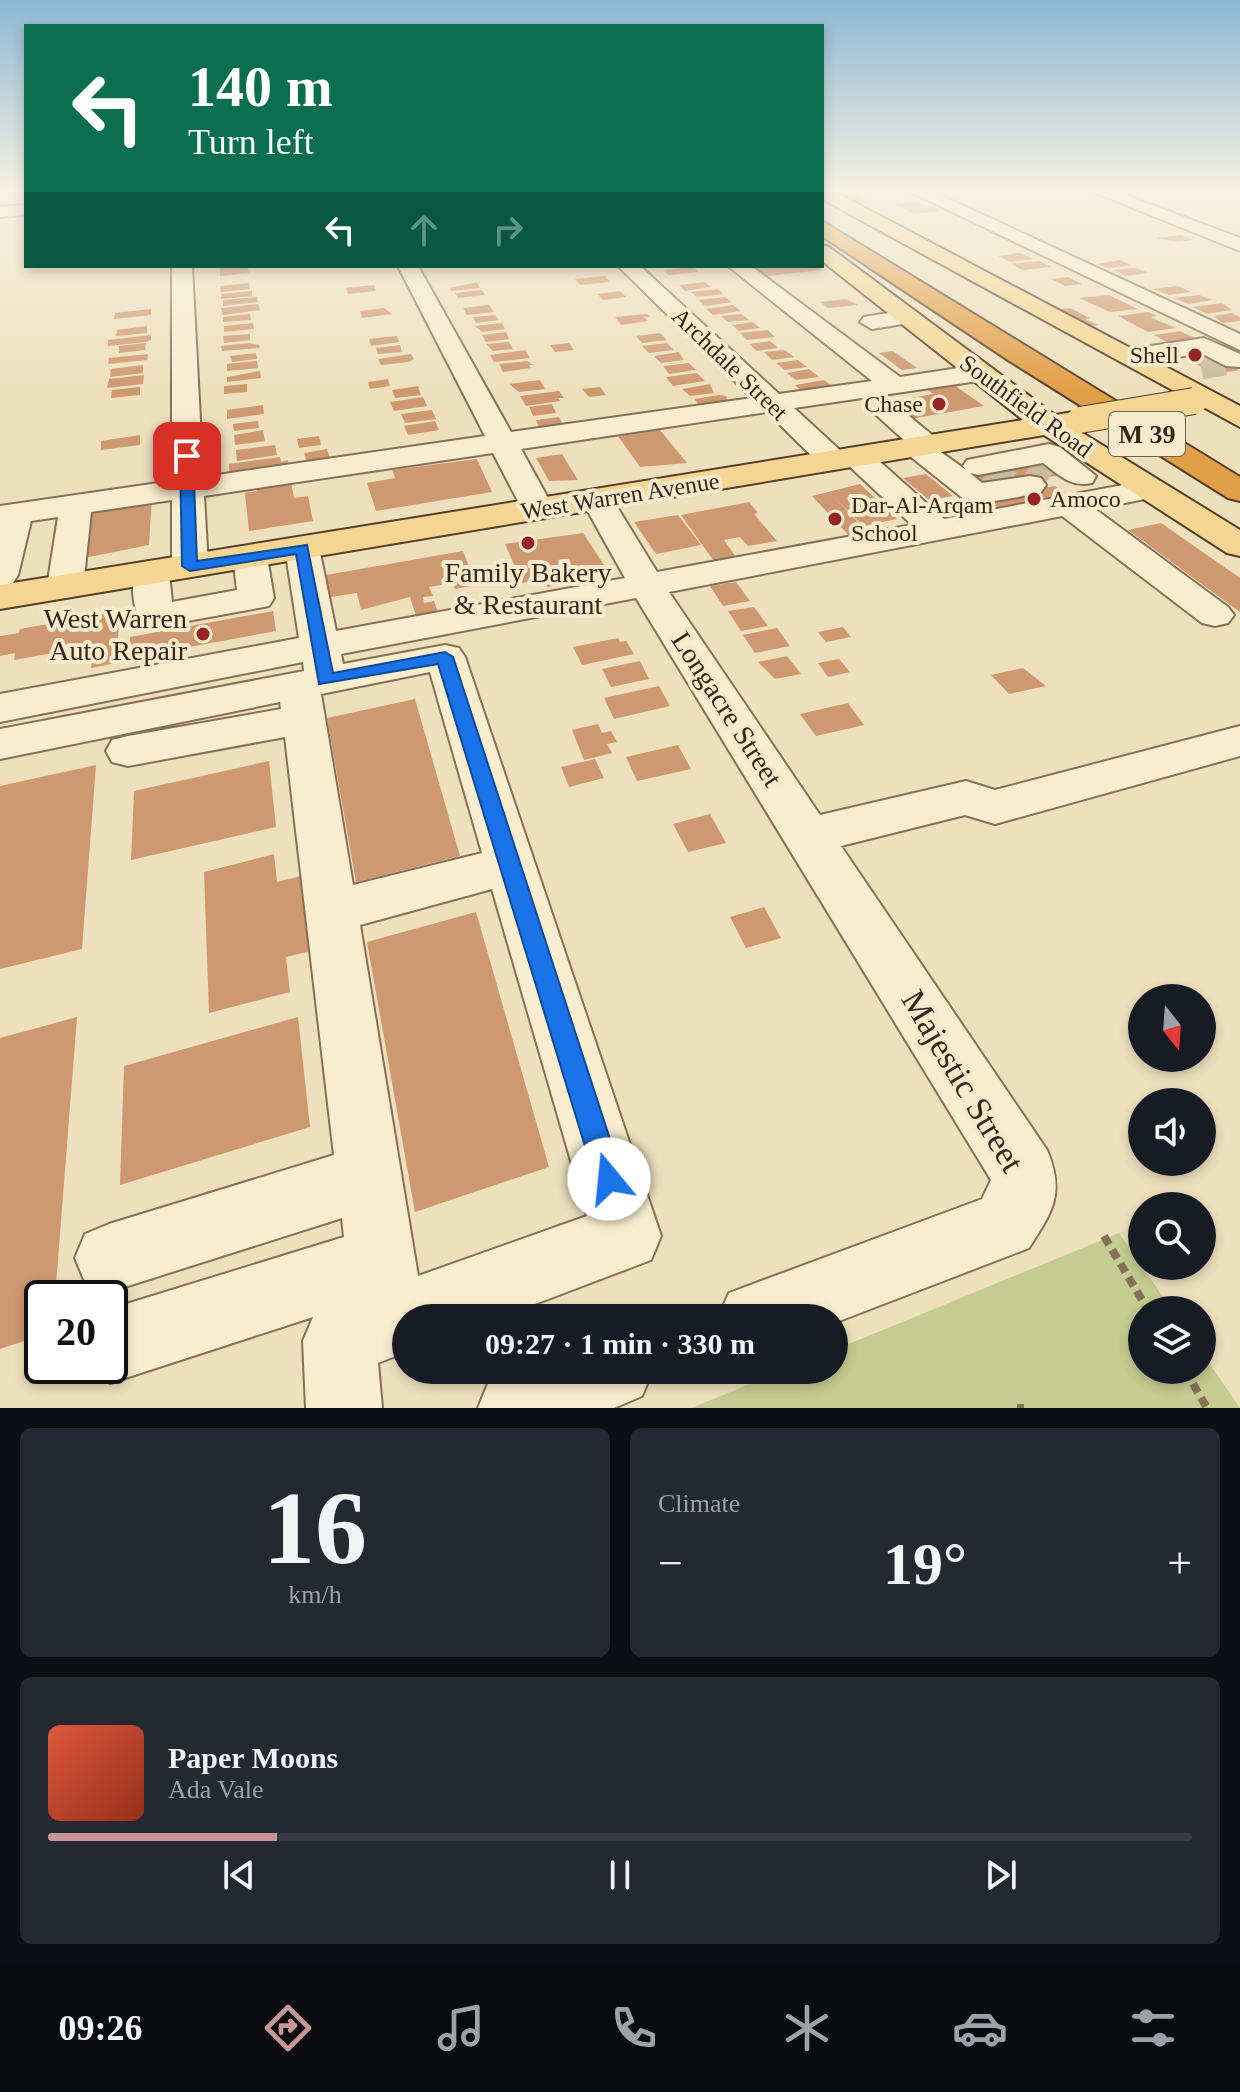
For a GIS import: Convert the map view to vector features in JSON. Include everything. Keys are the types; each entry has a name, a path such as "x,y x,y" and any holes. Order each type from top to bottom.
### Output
{"highway":[{"name":"M 39","path":"871,259 1017,354 1240,491"},
{"name":"M 39","path":"904,259 1240,461"}],"main road":[{"name":"Southfield Road","path":"832,259 986,380"},
{"path":"955,259 1201,371 1240,418"},
{"path":"986,380 1063,415 1201,371"},
{"path":"1042,473 1201,371"},
{"name":"West Warren Avenue","path":"0,597 922,446 1063,415 1201,371 1240,393"},
{"name":"Southfield Road","path":"1063,415 1042,473 1149,489 1240,545"}],"street":[{"path":"1025,259 1201,371"},
{"path":"182,268 190,566"},
{"path":"409,268 538,509"},
{"name":"Archdale Street","path":"630,268 771,402 806,425 937,530"},
{"path":"741,268 906,390"},
{"path":"872,322 907,317"},
{"path":"837,327 906,390 922,446 945,471 976,493 1042,473 1149,489"},
{"path":"0,575 9,515 771,402 986,380"},
{"path":"128,751 312,682 647,586 937,530 1042,473"},
{"path":"1042,473 1215,615"},
{"name":"Longacre Street","path":"597,499 647,586 861,916"},
{"path":"65,587 76,505"},
{"path":"302,548 331,912 386,1291"},
{"path":"151,573 155,616 256,598 250,557"},
{"path":"0,744 445,657 627,1236 386,1291 128,1342"},
{"path":"0,708 312,682"},
{"path":"810,836 966,798 995,807 1240,741"},
{"path":"331,912 510,865"},
{"name":"Majestic Street","path":"791,1304 1005,1224 1023,1198 1024,1173 861,916"},
{"path":"109,1258 369,1177"},
{"path":"344,1408 339,1341 386,1291"},
{"path":"516,1407 578,1384"}],"path":[{"path":"1104,1236 1140,1296"},
{"path":"1193,1384 1207,1408"},
{"path":"1017,1408 1024,1408"}],"green space":[{"path":"1119,1233 1128,1246 1128,1280 1151,1280 1162,1296 1128,1296 1128,1384 1216,1384 1216,1373 1240,1408 691,1408 750,1384 848,1384 848,1344"}],"building":[{"path":"1003,259 1033,259 1010,262"},
{"path":"1120,260 1131,265 1109,268 1097,264"},
{"path":"1040,261 1051,267 1022,270 1011,264"},
{"path":"220,268 248,268 249,273 220,276"},
{"path":"694,268 699,272 669,275 663,270"},
{"path":"750,268 822,270 768,276 773,280 766,281"},
{"path":"1136,268 1149,273 1126,276 1114,270"},
{"path":"605,276 610,282 580,285 575,279"},
{"path":"1068,277 1082,284 1065,286 1051,279"},
{"path":"477,282 480,288 451,291 450,288"},
{"path":"705,282 711,287 685,291 679,285"},
{"path":"249,283 250,289 221,292 220,286"},
{"path":"374,285 376,291 348,294 346,288"},
{"path":"1178,286 1191,292 1169,295 1153,289"},
{"path":"718,289 724,294 697,297 691,292"},
{"path":"482,290 485,295 458,298 455,293"},
{"path":"252,291 252,296 221,299 221,294"},
{"path":"620,291 626,297 603,300 597,294"},
{"path":"1109,295 1138,309 1110,312 1079,298"},
{"path":"1199,295 1213,300 1189,304 1174,298"},
{"path":"257,297 258,302 223,306 223,300"},
{"path":"725,297 732,302 705,306 698,300"},
{"path":"846,299 858,305 828,308 820,302"},
{"path":"1222,303 1232,310 1207,314 1193,307"},
{"path":"258,304 260,310 223,315 221,308"},
{"path":"489,305 494,312 467,315 463,308"},
{"path":"733,305 741,311 713,315 706,309"},
{"path":"384,308 392,314 362,318 360,311"},
{"path":"1070,308 1098,325 1085,327 1053,310"},
{"path":"151,309 151,315 114,319 115,313"},
{"path":"1148,312 1157,316 1150,317 1176,328 1148,332 1118,316"},
{"path":"1232,313 1240,317 1240,321 1223,323 1213,316"},
{"path":"250,314 251,320 223,322 223,317"},
{"path":"647,314 650,317 644,317 648,321 621,325 615,317"},
{"path":"742,314 749,320 728,322 721,316"},
{"path":"495,315 499,320 476,323 473,317"},
{"path":"753,322 760,328 739,331 732,325"},
{"path":"253,323 254,329 224,332 224,326"},
{"path":"502,323 505,329 482,332 475,326"},
{"path":"147,326 147,333 116,336 117,330"},
{"path":"768,330 775,337 747,340 740,333"},
{"path":"1180,331 1197,339 1169,343 1154,335"},
{"path":"506,332 509,339 486,342 482,335"},
{"path":"660,333 667,340 642,343 636,336"},
{"path":"250,334 250,340 224,343 223,336"},
{"path":"151,335 151,340 146,342 108,346 108,340"},
{"path":"397,336 399,342 371,346 369,339"},
{"path":"770,341 778,348 757,351 749,344"},
{"path":"509,342 513,349 493,351 486,344"},
{"path":"146,343 145,350 119,353 119,346"},
{"path":"249,343 260,348 222,351 221,346"},
{"path":"569,343 574,350 555,352 550,345"},
{"path":"667,343 674,350 649,353 642,346"},
{"path":"400,345 402,352 378,354 376,348"},
{"path":"1198,349 1239,370 1214,374 1177,353"},
{"path":"525,350 530,358 494,362 490,355"},
{"path":"785,350 794,357 772,360 764,352"},
{"path":"893,351 917,368 902,370 879,353"},
{"path":"679,352 684,360 661,363 654,356"},
{"path":"256,353 257,359 232,362 230,356"},
{"path":"148,354 147,360 108,364 109,358"},
{"path":"411,354 414,359 409,362 381,365 378,359"},
{"path":"798,360 807,367 785,370 776,363"},
{"path":"257,361 258,368 227,371 227,364"},
{"path":"527,361 533,365 529,365 531,368 503,372 499,364"},
{"path":"689,363 696,370 669,374 663,366"},
{"path":"143,365 143,373 110,377 111,369"},
{"path":"809,369 819,377 796,380 787,373"},
{"path":"260,371 261,378 227,382 227,377"},
{"path":"697,373 705,381 673,386 666,377"},
{"path":"144,375 143,384 107,388 109,379"},
{"path":"388,379 390,386 370,389 368,382"},
{"path":"540,380 545,389 519,392 509,384"},
{"path":"824,380 834,388 804,393 795,385"},
{"path":"247,384 247,392 224,394 224,386"},
{"path":"710,384 714,393 690,396 682,389"},
{"name":"Chase","path":"954,385 984,406 905,420 899,416 911,414 895,401 933,394 927,389"},
{"path":"418,386 421,395 395,398 392,390"},
{"path":"140,387 140,395 111,398 112,390"},
{"path":"600,387 606,395 589,397 582,389"},
{"path":"559,391 564,398 558,398 560,401 526,406 520,396"},
{"path":"726,396 728,402 701,407 694,399"},
{"path":"423,397 427,406 394,411 390,402"},
{"path":"552,404 556,413 533,416 529,407"},
{"path":"263,405 264,414 227,419 227,410"},
{"path":"432,410 436,419 405,423 401,414"},
{"path":"559,417 564,426 540,429 536,420"},
{"path":"258,421 259,428 234,431 233,424"},
{"path":"435,421 439,430 408,435 404,426"},
{"path":"655,424 687,463 640,467 618,436 635,434 631,427"},
{"path":"263,430 265,441 235,445 234,435"},
{"path":"140,435 140,445 101,450 101,441"},
{"path":"319,436 321,445 299,448 297,439"},
{"path":"275,445 277,455 237,461 236,450"},
{"path":"327,449 330,459 307,462 304,453"},
{"path":"562,454 578,480 549,481 536,458"},
{"path":"280,457 281,462 288,460 289,468 235,476 234,471 229,472 229,464"},
{"path":"477,459 492,492 376,511 367,483 395,478 392,470"},
{"path":"1048,461 1066,474 984,489 967,475"},
{"path":"926,474 953,496 929,500 903,478"},
{"path":"290,477 294,498 308,496 313,521 249,531 245,493 257,491 256,483"},
{"path":"860,484 897,519 863,526 833,496 873,538 855,542 812,496"},
{"path":"1055,486 1074,500 1004,513 986,498"},
{"path":"152,497 149,545 84,558 91,506"},
{"path":"749,502 758,513 754,514 777,541 748,546 740,537 724,540 738,560 716,564 681,515"},
{"path":"678,515 701,545 656,554 634,522"},
{"path":"1161,523 1240,578 1240,612 1128,530"},
{"path":"583,533 606,568 565,575 568,583 547,587 543,579 522,583 505,544"},
{"path":"463,551 476,585 455,589 452,583 429,587 433,596 423,597 424,603 434,601 439,615 417,619 410,597 361,610 357,593 331,597 326,575"},
{"path":"736,582 750,601 723,606 710,586"},
{"path":"754,607 768,626 741,631 728,611"},
{"path":"120,611 116,663 91,668 93,646 14,660 15,653 0,656 0,636 19,633 20,629"},
{"name":"West Warren Auto Repair","path":"273,611 276,631 129,658 130,637"},
{"path":"843,627 851,637 826,642 818,632"},
{"path":"777,628 790,646 755,653 743,635"},
{"path":"618,638 620,642 626,641 634,654 582,665 573,647"},
{"path":"787,656 801,674 775,679 758,662"},
{"path":"839,659 850,672 828,677 818,663"},
{"path":"640,661 649,679 611,687 602,669"},
{"path":"1023,668 1046,686 1009,694 991,675"},
{"path":"659,686 670,706 614,719 604,698"},
{"path":"415,699 460,856 356,882 327,718"},
{"path":"848,703 864,725 816,736 800,714"},
{"path":"598,724 602,733 611,731 617,742 607,744 612,753 584,760 572,730"},
{"path":"678,745 691,769 637,781 626,757"},
{"path":"595,759 604,778 569,787 561,767"},
{"path":"269,761 276,827 131,860 134,791"},
{"path":"96,765 82,949 0,969 0,786"},
{"path":"710,814 726,843 688,852 673,824"},
{"path":"274,854 277,882 301,876 311,951 286,957 290,992 209,1013 204,872"},
{"path":"764,907 781,938 746,948 730,917"},
{"path":"476,912 549,1167 415,1212 367,942"},
{"path":"77,1017 56,1280 24,1280 24,1341 0,1349 0,1038"},
{"path":"298,1017 310,1127 120,1185 124,1066"}],"tunnel":[{"path":"1201,367 1225,363"},
{"path":"1032,464 1050,477"},
{"path":"989,471 1007,485"}],"place":[{"name":"Shell","path":"1195,355"},
{"name":"Chase","path":"939,404"},
{"name":"Amoco","path":"1034,499"},
{"name":"Dar-Al-Arqam School","path":"835,519"},
{"name":"Family Bakery & Restaurant","path":"528,543"},
{"name":"West Warren Auto Repair","path":"203,634"}],"route":[{"path":"187,456 190,566 302,548 326,680 445,657 609,1179"}]}
